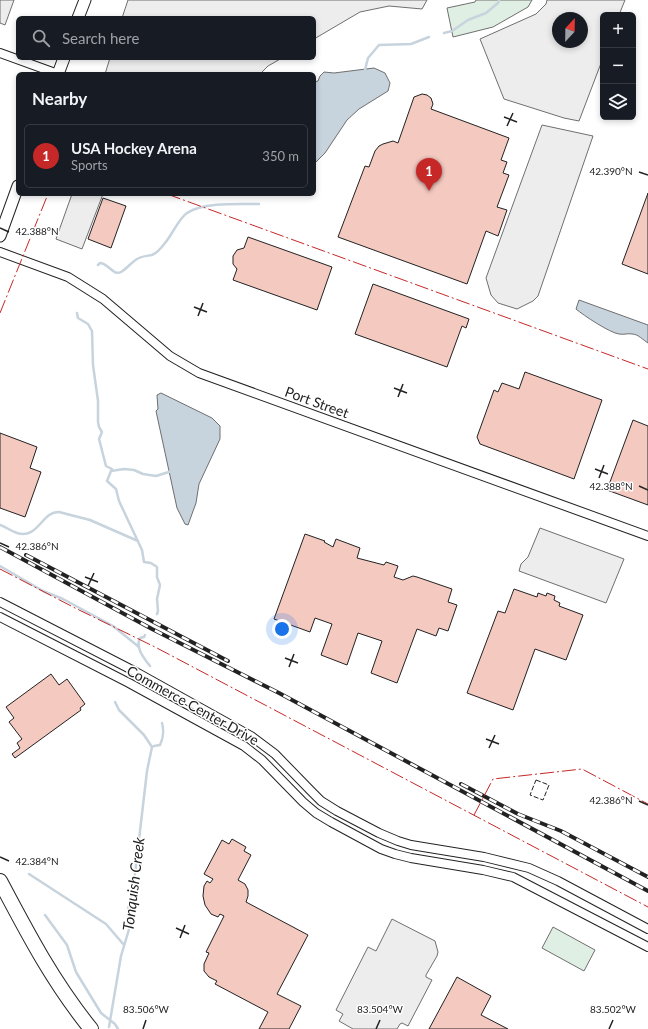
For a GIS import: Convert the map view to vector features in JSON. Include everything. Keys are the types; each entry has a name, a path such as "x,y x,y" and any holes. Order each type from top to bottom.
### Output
{"highway":[{"path":"0,881 43,962 64,994 91,1029"}],"main road":[{"path":"79,16 85,0"},
{"path":"59,72 63,60"},
{"path":"0,236 16,192"}],"street":[{"path":"0,53 16,59"},
{"path":"19,60 52,72"},
{"name":"Port Street","path":"0,252 68,277 98,295 118,310 170,356 199,373 648,536"},
{"name":"Commerce Center Drive","path":"0,602 136,672 251,736 275,754 321,800 337,811 379,833 411,845 484,857 529,868 558,881 648,929"},
{"name":"Commerce Center Drive","path":"0,617 129,683 244,746 262,760 316,813 381,848 395,854 411,858 483,870 513,877 648,947"},
{"path":"129,683 136,672"}],"green space":[{"path":"476,0 532,0 528,7 493,27 453,37 447,8 475,2"},
{"path":"553,927 595,950 584,971 542,948"}],"shaded area":[{"path":"0,0 14,0 5,25 0,23"},
{"path":"128,0 427,0 422,9 389,6 360,12 316,38 316,16 123,16"},
{"path":"547,0 625,0 620,12 600,12 600,66 579,121 564,118 504,99 480,39 536,14 546,4"},
{"path":"109,60 278,60 268,66 262,72 106,72"},
{"path":"374,68 385,73 390,83 388,91 359,109 347,120 325,153 316,162 316,82 318,81 324,72 334,73"},
{"path":"542,125 593,136 538,296 533,301 517,309 498,303 491,295 486,278"},
{"path":"71,196 102,196 82,249 56,239"},
{"path":"579,300 648,325 648,343 636,335 621,334 609,331 576,309"},
{"path":"161,393 212,418 220,426 220,439 199,484 196,503 188,525 185,524 177,508 156,411 158,409 157,395"},
{"path":"540,528 624,559 606,603 519,571 521,564 528,557"},
{"path":"392,919 435,941 438,952 437,956 426,975 426,977 432,980 408,1026 402,1023 397,1029 353,1029 339,1021 343,1014 336,1010 368,947 376,951"}],"building":[{"path":"422,94 431,98 433,104 431,109 509,138 501,160 507,162 503,173 509,175 497,207 507,210 498,236 486,231 467,284 338,237 365,166 369,167 375,151 379,146 393,141 398,143 414,97"},
{"path":"648,193 648,274 622,264"},
{"path":"103,198 126,206 111,248 88,239"},
{"path":"248,237 332,267 317,310 233,280 237,269 233,264 233,256 237,250 244,248"},
{"path":"373,284 469,319 466,328 462,326 447,367 355,334"},
{"path":"525,372 602,400 574,479 480,444 477,437 494,390 498,392 502,383 519,389"},
{"path":"633,420 648,426 648,505 607,490"},
{"path":"0,433 37,447 30,468 41,472 25,517 0,508"},
{"path":"305,534 325,541 324,542 333,547 336,539 360,548 357,558 384,565 386,562 398,566 394,577 403,580 413,576 452,589 448,602 457,605 448,631 439,628 436,636 417,629 397,683 371,673 382,641 358,633 347,665 321,655 332,624 315,618 310,632 274,619"},
{"path":"514,589 537,597 538,593 546,596 547,593 555,596 554,600 560,603 559,606 583,615 566,660 535,649 513,710 467,693 498,611 505,613"},
{"path":"51,674 59,685 67,679 85,704 80,708 81,710 15,758 12,754 20,748 17,743 22,739 9,722 14,718 6,707"},
{"path":"232,839 246,847 244,851 251,855 238,880 245,884 248,890 246,902 308,935 277,994 301,1006 289,1029 259,1029 268,1012 215,984 217,981 209,977 204,971 204,964 209,953 206,952 224,916 220,914 218,917 211,914 205,905 203,896 204,886 207,881 210,883 213,879 204,874 222,840 229,844"},
{"path":"457,977 491,996 481,1015 508,1029 429,1029"}],"waterway":[{"path":"444,33 452,31 468,20 486,13 498,3 499,0"},
{"path":"365,70 368,58 379,45 411,44 429,37"},
{"path":"98,265 100,263 106,265 118,273 135,260 154,254 164,245 184,215 194,209 222,204 259,204"},
{"name":"Tonquish Creek","path":"77,313 78,318 88,324 92,331 93,365 98,401 98,422 102,432 99,439 106,466 112,469 111,471"},
{"path":"111,471 124,469 134,470 143,474 156,476 172,471"},
{"name":"Tonquish Creek","path":"111,471 107,481 116,489 119,501 142,550 144,562 151,563 157,567 157,577 160,585 157,599 157,614"},
{"path":"0,525 17,533 30,533 48,516 59,512 90,520 138,541"},
{"path":"0,566 43,591 63,599 113,626 139,647"},
{"name":"Tonquish Creek","path":"145,635 144,637 140,638 139,649 150,666"},
{"path":"115,702 119,710 144,735 152,747"},
{"name":"Tonquish Creek","path":"152,747 160,745 161,743 163,731 162,723"},
{"name":"Tonquish Creek","path":"109,1027 121,956 130,926 128,909 133,891 147,771 152,747"},
{"path":"29,874 106,924 124,945"},
{"path":"45,915 67,945 76,972 101,1013 115,1024 118,1029"}],"railway":[{"path":"0,547 152,629 279,693 648,891"},
{"path":"26,555 228,661"},
{"path":"461,784 518,814 561,831 648,877"}],"fence":[{"path":"536,780 549,785 543,800 530,795 536,780"}],"power":[{"path":"0,313 47,196"},
{"path":"172,196 648,369"},
{"path":"0,569 155,647 648,907"},
{"path":"474,815 493,779 582,769 648,804"}],"place":[{"name":"USA Hockey Arena","path":"429,191"}]}
